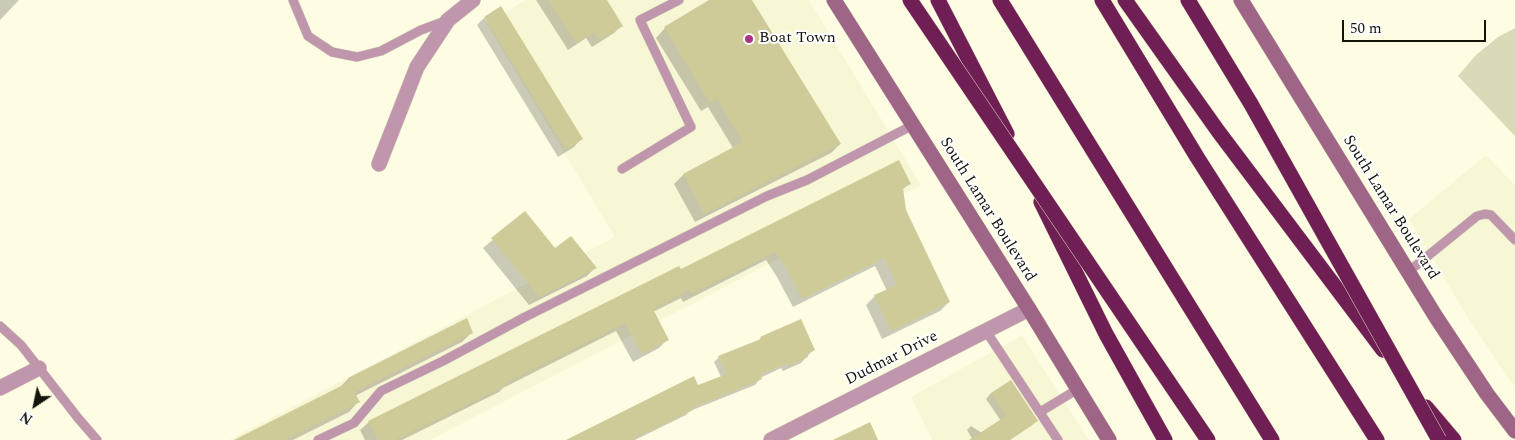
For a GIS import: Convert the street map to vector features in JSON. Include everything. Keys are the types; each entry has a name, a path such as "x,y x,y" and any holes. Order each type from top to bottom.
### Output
{"highway":[{"path":"910,0 1208,440"},
{"path":"938,0 1106,334 1165,440"},
{"path":"1000,0 1272,440"},
{"path":"1102,0 1197,157 1377,440"},
{"path":"1125,0 1218,131 1436,420 1454,440"},
{"path":"1188,0 1251,104 1439,440"}],"main road":[{"name":"South Lamar Boulevard","path":"834,0 1029,309 1109,440"},
{"name":"South Lamar Boulevard","path":"1241,0 1408,272 1482,386 1515,430"}],"street":[{"path":"380,164 417,67 448,20 473,0"},
{"name":"Dudmar Drive","path":"771,440 788,436 1029,309"},
{"path":"0,388 39,368"}],"lane":[{"path":"293,0 308,36 332,52 357,57 382,51 421,30 448,20"},
{"path":"622,169 691,127 640,20 679,0"},
{"path":"318,440 354,423 381,391 525,316 767,196 807,180 913,125"},
{"path":"1408,272 1477,216 1491,215 1515,240"},
{"path":"0,326 20,344 97,440"},
{"path":"986,331 1058,440"},
{"path":"1040,412 1078,389"}],"shaded area":[{"path":"526,0 809,0 921,185 430,440 229,440 615,237 486,23"},
{"path":"1515,28 1515,136 1458,76 1476,55 1498,37"},
{"path":"1486,155 1515,185 1515,388 1471,323 1409,219"},
{"path":"1022,335 1089,440 932,440 911,397"}],"building":[{"path":"548,0 607,0 623,26 600,40 594,32 576,43"},
{"path":"709,0 752,0 841,144 704,214 683,174 743,142 717,99 710,103 664,27"},
{"path":"501,6 583,139 566,150 484,17"},
{"path":"899,160 911,184 903,188 906,210 950,302 891,331 874,295 897,285 884,258 802,299 786,268 775,252 692,294 690,290 653,309 669,340 642,354 625,323 508,382 509,384 395,440 378,440 368,421 679,266 681,269"},
{"path":"525,211 555,248 571,236 597,268 539,297 491,238"},
{"path":"467,318 473,333 355,392 348,378"},
{"path":"801,319 815,350 807,354 808,357 788,366 787,363 760,375 762,379 692,408 693,410 631,440 566,440 694,376 698,385 727,374 718,356 761,339 760,337"},
{"path":"1011,380 1038,421 1009,440 969,440 1006,416 991,393"},
{"path":"349,382 360,402 285,440 234,440"},
{"path":"870,422 878,440 833,440"}],"place":[{"name":"Boat Town","path":"749,39"}]}
